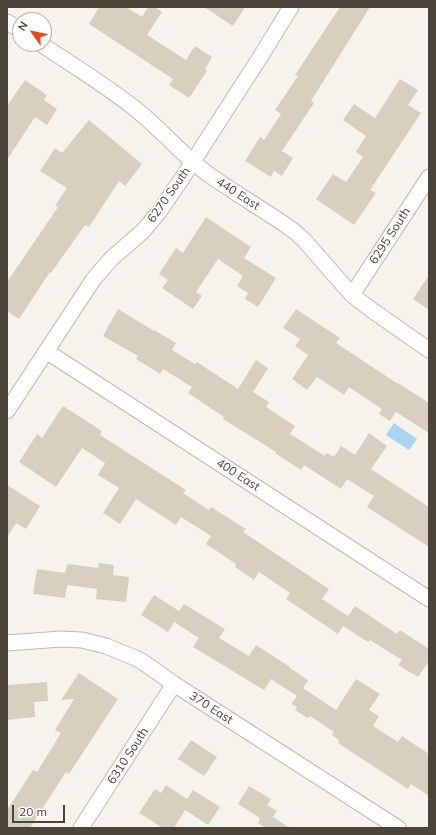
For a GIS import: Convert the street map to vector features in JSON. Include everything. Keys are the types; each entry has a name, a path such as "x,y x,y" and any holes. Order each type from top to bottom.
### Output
{"street":[{"name":"6270 South","path":"7,411 93,280 111,259 143,231 159,212 193,162 291,7"},
{"name":"440 East","path":"52,51 134,108 193,162 218,181 294,231 304,240 352,295 429,350"},
{"name":"6295 South","path":"352,295 429,177"},
{"name":"400 East","path":"46,351 429,599"},
{"name":"370 East","path":"7,643 61,639 82,640 106,646 140,660 174,684 398,828"},
{"name":"6310 South","path":"81,828 174,684"}],"water":[{"path":"394,423 417,439 409,450 386,435"}],"building":[{"path":"99,7 126,7 142,17 148,7 155,7 162,12 147,35 186,60 195,46 212,57 205,69 207,71 189,98 169,85 173,79 89,24"},
{"path":"204,7 245,7 233,26"},
{"path":"340,7 370,7 311,101 314,103 282,151 293,158 282,176 274,171 271,177 245,161 260,137 264,140 281,114 275,110 298,76 295,75"},
{"path":"400,79 418,90 408,105 421,113 370,190 376,193 354,225 316,199 333,174 346,182 363,157 356,152 366,136 343,120 354,104 375,118"},
{"path":"25,80 47,95 44,100 57,109 47,125 35,117 7,160 7,106"},
{"path":"89,120 142,164 125,186 119,181 89,227 85,225 51,273 50,272 19,319 7,311 7,282 58,207 55,206 67,188 40,171 55,148 62,153"},
{"path":"206,217 251,247 244,258 276,278 258,307 245,299 248,293 237,286 243,276 218,259 196,292 202,296 193,309 162,288 168,280 159,274 176,248 183,253"},
{"path":"429,275 429,310 413,299"},
{"path":"118,309 176,343 172,350 195,364 197,362 238,389 256,360 268,368 253,392 269,402 266,407 295,426 290,434 325,456 327,453 334,457 341,446 355,455 369,433 387,446 371,469 429,507 429,547 367,507 374,496 347,479 341,489 304,465 301,470 275,453 276,452 223,419 224,417 188,393 192,387 163,369 160,374 136,359 138,356 103,336"},
{"path":"296,309 340,338 336,343 429,403 429,433 396,412 390,421 379,414 382,409 349,387 344,395 317,377 307,390 292,379 308,355 295,346 300,339 283,328"},
{"path":"63,406 102,431 100,435 186,490 183,493 209,510 211,507 246,529 243,532 329,589 322,599 348,616 355,606 397,634 400,630 429,649 429,661 418,677 398,665 402,660 370,640 368,642 343,626 338,634 286,599 290,593 259,572 254,580 235,567 236,564 206,544 211,536 181,517 176,525 136,499 120,524 103,513 119,488 98,475 105,463 82,448 56,487 19,462 37,434 42,438"},
{"path":"7,485 40,506 26,529 16,523 7,538"},
{"path":"99,563 114,565 113,575 129,577 126,602 96,599 97,589 67,585 65,598 33,594 37,569 65,573 67,564 98,568"},
{"path":"154,595 179,611 184,604 225,629 219,638 249,656 256,645 308,680 303,688 336,710 356,679 380,694 369,710 379,716 373,726 398,742 402,736 429,754 429,796 411,784 408,789 338,743 339,740 332,735 334,732 310,716 308,718 295,710 297,707 291,704 297,696 271,679 264,690 193,647 199,638 174,622 168,632 141,615"},
{"path":"79,673 118,699 69,774 66,772 30,828 7,828 7,810 33,770 37,772 61,733 55,730 74,699 61,700"},
{"path":"47,682 48,701 34,702 35,717 7,720 7,685"},
{"path":"191,740 217,757 204,776 178,759"},
{"path":"166,785 187,799 193,790 220,807 208,825 185,810 174,828 163,828 139,813 155,789 161,793"},
{"path":"249,786 271,799 267,805 277,811 273,817 290,828 266,828 258,823 260,818 238,804"}]}
